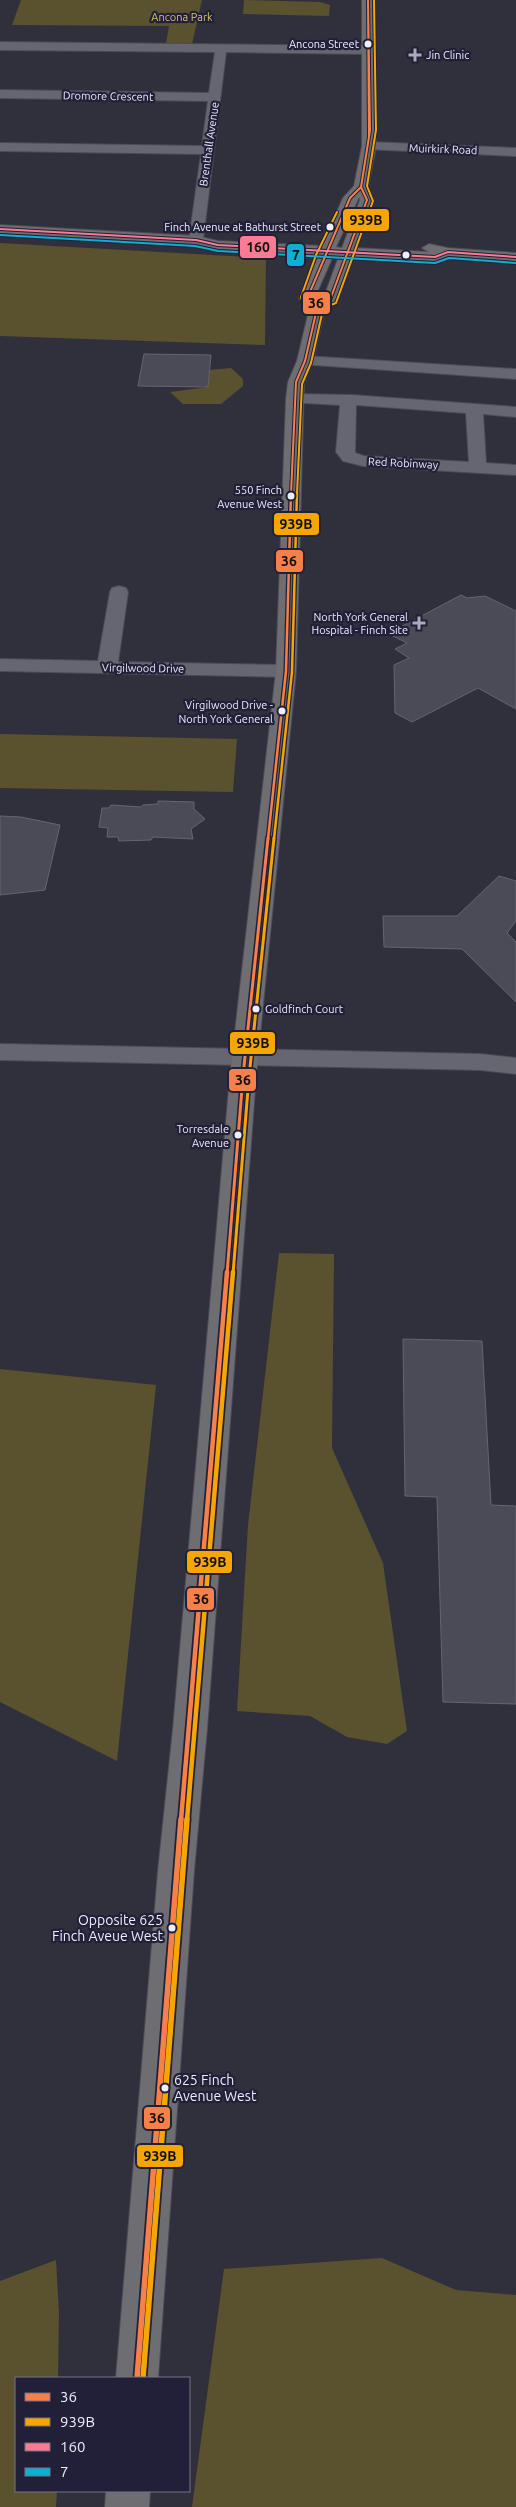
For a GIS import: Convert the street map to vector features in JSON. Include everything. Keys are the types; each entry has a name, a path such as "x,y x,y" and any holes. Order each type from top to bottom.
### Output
{"main road":[{"path":"361,187 367,200 330,300 318,304 307,298 350,198 361,187 369,146 368,0"},
{"path":"0,229 196,240 218,245 349,248 435,257 448,252 516,257"},
{"path":"137,2377 176,1871 191,1719 245,1057 286,671 294,399 296,382 305,361 318,304"},
{"path":"127,2507 128,2492"}],"street":[{"path":"0,46 369,50"},
{"name":"Brenthall Avenue","path":"196,240 221,48"},
{"name":"Dromore Crescent","path":"0,94 216,97"},
{"name":"Muirkirk Road","path":"369,146 516,152"},
{"path":"0,147 208,150"},
{"path":"305,361 516,374"},
{"path":"294,399 348,400 516,412"},
{"name":"Red Robinway","path":"348,400 345,452 349,457 361,461 516,470"},
{"path":"474,408 478,468"},
{"path":"107,667 120,592"},
{"name":"Virgilwood Drive","path":"0,665 286,671"},
{"path":"0,1052 480,1062 516,1066"}],"green space":[{"name":"Ancona Park","path":"21,0 202,0 192,44 166,44 169,26 12,25"},
{"path":"244,0 320,2 330,5 329,16 243,14"},
{"path":"0,243 266,258 265,345 0,336"},
{"path":"231,368 243,379 243,386 221,404 183,404 170,392 208,387 210,370"},
{"path":"0,734 237,739 233,792 0,788"},
{"path":"279,1253 334,1254 332,1448 383,1563 407,1731 387,1744 347,1737 310,1716 237,1711 248,1525"},
{"path":"0,1369 156,1385 117,1761 0,1702"},
{"path":"382,2258 456,2290 516,2295 516,2507 192,2507 224,2269"},
{"path":"56,2260 59,2313 58,2377 15,2377 15,2492 57,2492 56,2507 0,2507 0,2281"}],"building":[{"path":"144,354 211,355 208,387 138,386"},
{"path":"461,595 467,598 485,596 516,611 516,709 478,688 412,722 395,713 394,665 409,658 395,649 407,643 393,636 400,633 395,630"},
{"path":"158,801 194,802 194,809 205,819 191,829 193,839 153,837 151,840 119,841 118,837 107,837 108,828 99,827 102,808 109,808 111,805 141,807 143,805 158,804"},
{"path":"0,816 21,817 60,825 45,890 0,895"},
{"path":"499,876 516,881 516,921 507,933 516,942 516,1002 462,949 384,947 383,916 457,916"},
{"path":"403,1339 482,1341 491,1505 516,1506 516,1704 443,1702 437,1497 405,1496"}],"transit line":[{"name":"36","path":"368,0 370,130 369,137 368,0"},
{"name":"939B","path":"337,212 316,255 301,297 303,304 317,310 336,303 373,201 367,186 376,130 374,0"},
{"name":"36","path":"361,187 369,137"},
{"name":"36","path":"361,187 369,137"},
{"name":"36","path":"361,187 367,200 330,300 318,304 307,299 350,198 361,187"},
{"name":"160","path":"0,229 196,240 218,245 435,257 448,252 516,257"},
{"name":"7","path":"0,235 195,246 218,251 435,263 449,258 516,263"},
{"name":"36","path":"137,2377 176,1871 190,1729 243,1076 286,671 294,399 296,382 305,361 318,304"},
{"name":"939B","path":"143,2377 182,1872 196,1730 249,1077 292,672 300,399 302,384 311,363 324,305"}],"place":[{"name":"Ancona Street","path":"368,44"},
{"name":"Jin Clinic","path":"415,55"},
{"name":"Finch Avenue at Bathurst Street","path":"330,227"},
{"name":"550 Finch Avenue West","path":"291,496"},
{"name":"North York General Hospital - Finch Site","path":"419,623"},
{"name":"Virgilwood Drive - North York General","path":"282,711"},
{"name":"Goldfinch Court","path":"256,1009"},
{"name":"Torresdale Avenue","path":"238,1135"},
{"name":"Opposite 625 Finch Aveue West","path":"172,1928"},
{"name":"625 Finch Avenue West","path":"165,2088"}]}
